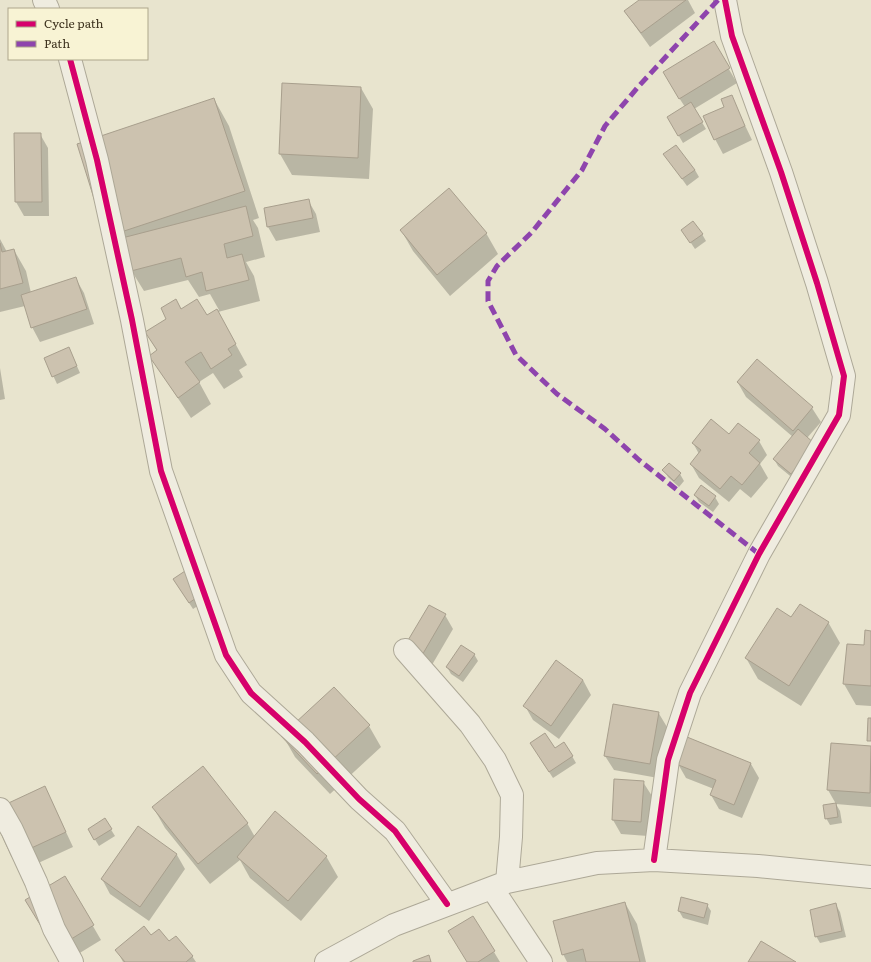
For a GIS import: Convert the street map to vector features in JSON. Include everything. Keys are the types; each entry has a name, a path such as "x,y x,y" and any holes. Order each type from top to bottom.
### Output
{"street":[{"path":"654,860 668,760 690,693 759,554 839,415 844,376 817,283 781,172 732,36 725,0"},
{"path":"70,60 99,167 132,320 161,471 226,655 251,693 305,742 359,799 395,831 447,904"},
{"path":"405,650 470,724 495,760 512,794 511,837 499,885 541,962"},
{"path":"0,810 12,830 36,882 54,929 72,962"},
{"path":"326,962 394,925 499,885 597,863 654,860 758,866 871,877"}],"building":[{"path":"639,0 686,0 641,33 624,11"},
{"path":"714,41 730,68 679,99 663,72"},
{"path":"282,83 361,87 358,158 279,154"},
{"path":"732,95 745,126 714,140 703,116 724,107 721,99"},
{"path":"214,98 245,191 106,237 77,144"},
{"path":"691,102 703,122 678,136 667,117"},
{"path":"14,133 41,133 42,202 15,202"},
{"path":"676,145 695,170 682,179 663,154"},
{"path":"449,188 487,233 437,275 400,230"},
{"path":"309,199 313,218 267,227 264,208"},
{"path":"246,206 253,236 224,244 227,258 242,254 249,280 206,291 202,272 186,277 181,258 131,271 122,238"},
{"path":"693,221 703,234 690,243 681,230"},
{"path":"0,243 2,252 14,249 23,283 0,289"},
{"path":"76,277 87,309 31,328 21,295"},
{"path":"176,299 181,309 197,299 207,315 217,309 236,344 228,349 232,355 211,369 201,352 185,362 200,382 178,398 149,356 157,350 145,332 166,319 161,308"},
{"path":"69,347 77,366 52,377 44,358"},
{"path":"757,359 813,407 793,431 737,382"},
{"path":"711,419 729,434 738,423 760,440 749,453 760,463 742,485 731,476 720,489 690,464 701,450 692,443"},
{"path":"798,429 815,444 791,474 773,459"},
{"path":"669,463 681,473 674,481 662,470"},
{"path":"701,485 716,496 709,506 694,495"},
{"path":"188,569 203,593 189,603 173,579"},
{"path":"800,604 829,622 789,686 745,658 777,608 791,617"},
{"path":"429,605 446,614 421,657 404,647"},
{"path":"865,630 871,631 871,686 843,684 847,644 864,645"},
{"path":"461,645 475,654 459,676 446,667"},
{"path":"556,660 583,680 551,726 523,706"},
{"path":"334,687 370,725 317,774 281,736"},
{"path":"613,704 659,712 650,764 604,756"},
{"path":"868,718 871,718 871,741 867,741"},
{"path":"545,733 555,748 564,742 573,756 549,772 530,743"},
{"path":"687,737 751,763 734,805 710,795 716,780 676,764"},
{"path":"831,743 871,746 870,793 827,790"},
{"path":"203,766 248,823 198,864 152,807"},
{"path":"614,779 644,781 641,822 612,820"},
{"path":"45,786 66,832 12,857 0,831 0,807"},
{"path":"836,803 838,817 825,819 823,805"},
{"path":"275,811 327,856 288,901 237,857"},
{"path":"105,818 112,829 94,840 88,829"},
{"path":"138,826 177,854 140,907 101,879"},
{"path":"65,876 94,925 55,949 25,900"},
{"path":"681,897 708,904 704,918 678,911"},
{"path":"625,902 640,962 586,962 583,949 562,955 553,921"},
{"path":"836,903 842,931 815,937 810,910"},
{"path":"473,916 495,951 478,962 467,962 448,931"},
{"path":"144,926 151,935 159,929 169,941 176,936 193,956 186,962 125,962 115,950"},
{"path":"761,941 796,962 748,962"},
{"path":"429,955 431,962 413,962 413,961"}],"marked path":[{"path":"718,0 638,87 605,126 582,170 532,232 497,266 488,281 488,301 516,355 557,394 605,429 639,460 759,554"}],"cycle path":[{"path":"654,860 668,760 690,693 759,554 839,415 844,376 817,283 781,172 732,36 725,0"},
{"path":"70,60 97,160 132,320 161,471 226,655 251,693 305,742 359,799 395,831 447,904"}]}
